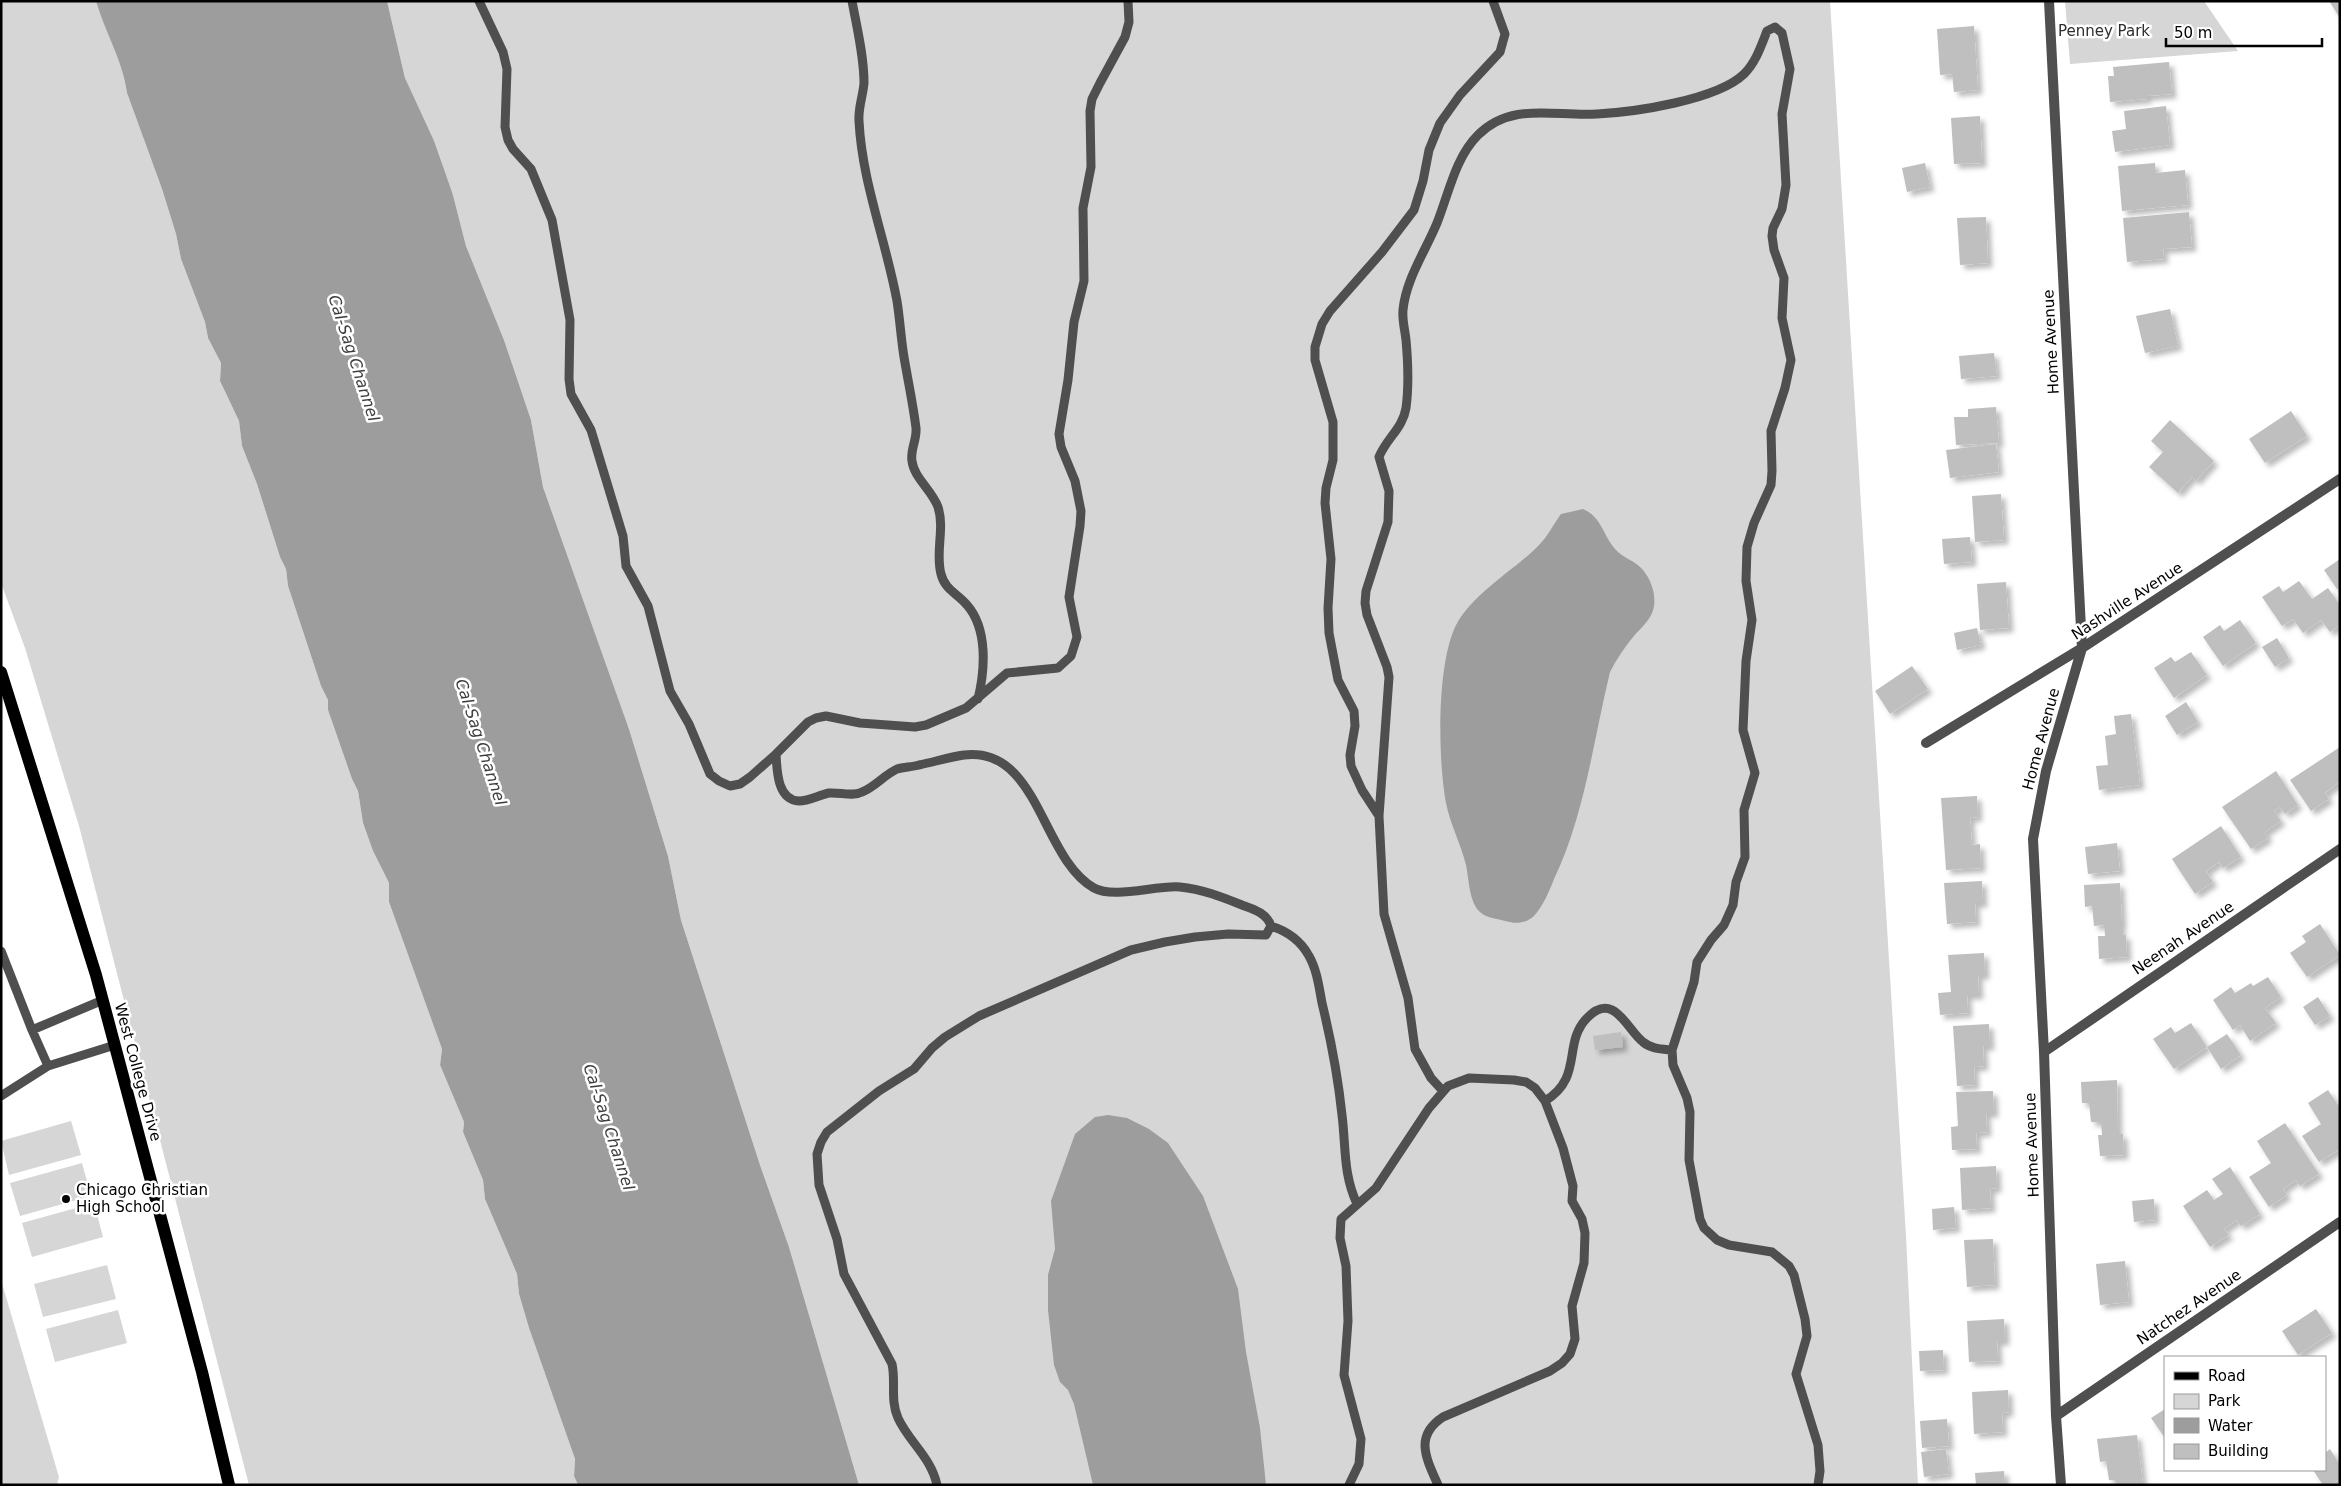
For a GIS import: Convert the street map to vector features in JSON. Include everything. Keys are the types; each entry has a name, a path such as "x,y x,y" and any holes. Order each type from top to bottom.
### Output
{"main road":[{"name":"West College Drive","path":"1,672 102,1000 202,1372 229,1485"}],"street":[{"name":"Home Avenue","path":"2049,1 2082,648 2046,771 2033,839 2044,1052 2056,1416 2061,1485"},
{"name":"Nashville Avenue","path":"1926,743 2082,648 2340,479"},
{"name":"Neenah Avenue","path":"2044,1052 2340,849"},
{"name":"Natchez Avenue","path":"2056,1416 2340,1222"}],"lane":[{"path":"479,1 504,52 508,93 505,127 508,140 513,149 531,169 552,220 570,320 569,379 571,394 591,430 622,536 626,566 648,606 666,683 689,724 710,774 730,786 740,784 776,754 798,731 816,718 826,716 860,723 916,727 926,725 966,708 1007,673 1058,668 1071,656 1077,637 1068,597 1080,526 1080,504 1076,481 1061,447 1059,434 1068,380 1074,322 1084,282 1083,208 1091,167 1090,111 1092,99 1125,37 1129,22 1128,1"},
{"path":"852,1 864,64 864,86 859,120 877,220 897,303 904,358 912,394 917,440 912,460 914,469 938,506 940,521 939,560 946,587 967,604 980,629 983,656 982,681 978,699"},
{"path":"1379,816 1358,784 1350,766 1354,712 1338,680 1329,633 1328,608 1331,559 1325,503 1326,488 1333,460 1333,422 1315,360 1315,346 1322,324 1330,311 1387,246 1414,210 1423,181 1432,139 1440,123 1460,95 1500,52 1505,34 1493,1"},
{"path":"1442,1091 1415,1049 1408,998 1384,914 1379,816 1389,677 1365,603 1366,591 1388,522 1389,491 1379,457 1387,441 1396,432 1406,409 1408,372 1403,312 1411,276 1435,228 1458,166 1477,136 1487,127 1508,116 1548,111 1596,114 1664,105 1726,87 1736,81 1752,66 1766,31 1775,27 1782,33 1790,69 1782,114 1786,185 1782,210 1773,228 1772,236 1774,250 1784,278 1782,318 1791,360 1785,388 1771,431 1771,485 1754,522 1748,547 1746,581 1752,626 1746,661 1743,730 1755,773 1744,810 1745,857 1736,882 1733,905 1724,925 1711,940 1697,962 1694,982 1672,1050 1673,1065 1687,1098 1690,1112 1689,1160 1700,1219 1704,1228 1718,1240 1729,1244 1772,1252 1789,1266 1794,1275 1806,1320 1808,1336 1796,1374 1818,1445 1820,1471 1818,1485"},
{"path":"776,754 779,783 791,798 798,801 830,793 851,794 862,792 898,769 964,755 979,755 992,758 1004,763 1013,771 1068,861 1086,883 1096,889 1108,892 1155,887 1180,887 1201,890 1258,911 1270,920 1271,926 1266,935 1228,934 1166,942 1131,950 979,1016 945,1037 932,1048 914,1070 858,1107 827,1132 821,1142 817,1154 819,1185 837,1239 844,1274 892,1364 895,1376 894,1408 898,1419 926,1457 935,1473 937,1485"},
{"path":"1271,926 1282,930 1300,943 1309,956 1315,972 1332,1046 1342,1116 1347,1179 1357,1204"},
{"path":"1,951 48,1066"},
{"path":"32,1030 102,1000"},
{"path":"1545,1101 1562,1088 1568,1077 1578,1032 1588,1017 1596,1012 1604,1009 1620,1014 1642,1042 1652,1048 1672,1050"},
{"path":"1,1096 48,1066 114,1044"},
{"path":"1349,1485 1359,1464 1361,1438 1344,1375 1348,1321 1346,1266 1340,1227 1341,1219 1376,1188 1387,1174 1418,1123 1442,1091 1448,1086 1469,1078 1526,1082 1536,1088 1545,1101 1569,1166 1573,1186 1572,1201 1585,1233 1584,1263 1572,1306 1574,1339 1570,1354 1562,1363 1550,1371 1443,1417 1427,1430 1427,1459 1438,1485"}],"green space":[{"path":"1,1 96,1 114,47 122,69 127,93 162,189 176,234 181,259 205,322 208,338 221,363 220,381 239,421 242,446 257,484 280,557 286,569 288,586 321,686 328,700 328,710 358,791 363,823 373,851 389,883 389,902 442,1049 440,1065 464,1122 463,1132 483,1180 485,1199 517,1274 519,1294 529,1328 575,1459 574,1476 578,1485 249,1485 79,826 25,648 1,583"},
{"path":"387,1 1830,1 1906,1236 1918,1485 859,1485 789,1247 760,1165 681,920 668,856 629,729 543,487 531,420 504,340 466,246 453,195 405,78"},
{"name":"Penney Park","path":"2065,1 2204,1 2238,51 2070,64"},
{"path":"71,1121 81,1155 9,1175 1,1141"},
{"path":"82,1163 91,1196 20,1216 10,1183"},
{"path":"94,1203 103,1237 32,1257 22,1223"},
{"path":"107,1265 116,1299 43,1317 34,1284"},
{"path":"1,1280 59,1477 57,1485 1,1485"},
{"path":"118,1310 127,1343 55,1362 46,1329"}],"water":[{"name":"Cal-Sag Channel","path":"96,1 387,1 405,78 434,141 453,195 466,246 504,340 531,420 543,487 629,729 668,856 681,920 760,1165 789,1247 859,1485 578,1485 574,1476 575,1459 529,1328 519,1294 517,1274 485,1199 483,1180 463,1132 464,1122 440,1065 442,1049 389,902 389,883 373,851 363,823 358,791 328,710 328,700 321,686 288,586 286,569 280,557 257,484 242,446 239,421 220,381 221,363 208,338 205,322 181,259 176,234 162,189 127,93 122,69"},
{"path":"1583,509 1594,517 1616,550 1637,564 1647,575 1654,593 1653,611 1648,620 1626,645 1610,672 1581,803 1565,854 1548,894 1531,919 1520,923 1509,922 1485,916 1476,908 1470,890 1464,857 1448,811 1443,785 1440,740 1444,670 1453,632 1469,607 1539,545 1561,514"},
{"path":"1108,1115 1127,1118 1149,1129 1168,1143 1203,1196 1238,1289 1246,1352 1260,1428 1266,1485 1093,1485 1074,1404 1068,1390 1060,1382 1054,1365 1048,1310 1048,1275 1055,1249 1051,1201 1075,1134 1095,1117"}],"building":[{"path":"2329,1 2340,1 2340,18"},
{"path":"1974,26 1978,90 1954,92 1952,74 1940,75 1937,29"},
{"path":"2169,62 2172,94 2147,96 2147,99 2110,102 2108,76 2114,76 2113,67"},
{"path":"2166,106 2170,145 2115,152 2112,131 2126,129 2124,111"},
{"path":"1980,116 1982,163 1954,164 1951,118"},
{"path":"1925,163 1930,187 1907,192 1902,168"},
{"path":"2155,163 2156,173 2185,170 2188,205 2122,211 2118,166"},
{"path":"2189,212 2192,247 2163,249 2164,259 2127,262 2123,218"},
{"path":"1986,217 1988,263 1960,265 1957,218"},
{"path":"2170,309 2178,346 2145,353 2136,316"},
{"path":"1994,353 1997,376 1961,379 1959,356"},
{"path":"1996,407 1999,443 1956,445 1954,417 1968,417 1968,409"},
{"path":"2291,411 2307,436 2265,463 2249,439"},
{"path":"2170,420 2214,461 2196,481 2192,477 2178,493 2149,467 2163,452 2151,441"},
{"path":"1996,444 1999,472 1950,478 1946,450"},
{"path":"2001,494 2004,540 1975,542 1972,496"},
{"path":"1970,537 1972,562 1944,564 1942,539"},
{"path":"2340,559 2340,588 2337,589 2324,570"},
{"path":"2299,581 2312,599 2328,588 2340,605 2340,625 2330,632 2321,620 2303,633 2293,619 2282,626 2262,597 2279,586 2283,592"},
{"path":"2006,582 2009,628 1980,630 1977,584"},
{"path":"2240,620 2256,643 2223,666 2203,637 2220,625 2224,631"},
{"path":"1977,628 1981,645 1957,650 1954,633"},
{"path":"2277,638 2289,658 2275,667 2262,647"},
{"path":"2191,652 2207,675 2174,698 2154,668 2171,657 2175,662"},
{"path":"1912,666 1928,689 1890,714 1875,691"},
{"path":"2186,702 2198,722 2177,735 2165,716"},
{"path":"2131,714 2140,785 2099,790 2096,766 2108,765 2105,736 2116,734 2114,716"},
{"path":"2340,747 2340,786 2338,783 2325,793 2329,799 2311,811 2290,780"},
{"path":"2276,771 2298,805 2285,814 2280,807 2274,811 2281,821 2265,832 2268,838 2251,849 2222,807"},
{"path":"1977,796 1978,817 1970,818 1972,845 1980,844 1981,868 1946,870 1941,798"},
{"path":"2221,826 2241,857 2223,868 2219,862 2206,871 2213,882 2195,894 2172,859"},
{"path":"2117,843 2120,871 2088,874 2085,847"},
{"path":"1982,881 1983,903 1975,903 1976,922 1947,924 1944,883"},
{"path":"2120,883 2121,935 2126,935 2127,957 2099,959 2098,936 2105,936 2104,925 2094,926 2092,906 2085,907 2084,885"},
{"path":"2320,924 2340,955 2307,977 2290,953 2306,942 2302,936"},
{"path":"1984,953 1985,975 1978,975 1979,995 1967,995 1968,1013 1940,1015 1938,993 1951,992 1948,955"},
{"path":"2268,977 2281,997 2265,1008 2276,1023 2250,1041 2240,1025 2233,1030 2213,1000 2231,987 2235,993 2251,983 2253,986"},
{"path":"2318,997 2330,1016 2315,1025 2303,1007"},
{"path":"2191,1023 2207,1047 2174,1069 2153,1039 2171,1027 2175,1033"},
{"path":"1989,1024 1990,1046 1983,1046 1984,1066 1974,1067 1975,1085 1957,1086 1953,1026"},
{"path":"1621,1032 1623,1047 1595,1050 1593,1036"},
{"path":"2227,1034 2241,1055 2221,1069 2207,1047"},
{"path":"2117,1080 2118,1134 2123,1134 2124,1155 2100,1156 2098,1135 2102,1135 2101,1122 2091,1122 2089,1103 2082,1103 2081,1082"},
{"path":"2328,1090 2340,1108 2340,1149 2319,1162 2302,1136 2321,1124 2308,1103"},
{"path":"1993,1091 1994,1113 1986,1113 1987,1132 1976,1133 1977,1149 1952,1150 1951,1127 1958,1126 1956,1092"},
{"path":"2285,1123 2319,1174 2300,1186 2296,1180 2283,1189 2287,1195 2269,1207 2249,1177 2271,1163 2257,1141"},
{"path":"1996,1166 1997,1188 1990,1189 1991,1208 1962,1210 1960,1168"},
{"path":"2230,1167 2260,1214 2241,1226 2237,1220 2224,1229 2229,1235 2210,1247 2183,1206 2207,1190 2214,1200 2223,1194 2212,1179"},
{"path":"2154,1199 2155,1220 2134,1222 2132,1201"},
{"path":"1954,1207 1956,1228 1933,1230 1932,1209"},
{"path":"1993,1239 1995,1285 1967,1287 1964,1240"},
{"path":"2125,1261 2129,1302 2100,1305 2096,1264"},
{"path":"2316,1309 2332,1333 2298,1355 2282,1331"},
{"path":"2004,1319 2005,1341 1997,1341 1998,1361 1969,1362 1967,1321"},
{"path":"1943,1350 1944,1370 1920,1371 1919,1351"},
{"path":"2008,1390 2009,1412 2002,1413 2003,1432 1974,1434 1972,1392"},
{"path":"2164,1410 2164,1437 2151,1418"},
{"path":"1947,1419 1949,1446 1922,1448 1920,1421"},
{"path":"2137,1435 2143,1485 2116,1485 2115,1480 2109,1480 2106,1461 2100,1462 2097,1439"},
{"path":"1946,1449 1949,1474 1924,1477 1921,1452"},
{"path":"2330,1449 2340,1465 2340,1479 2330,1485 2323,1485 2314,1471 2326,1471 2326,1452"},
{"path":"2004,1471 2005,1485 1976,1485 1975,1473"}],"place":[{"name":"Chicago Christian High School","path":"66,1199"}]}
